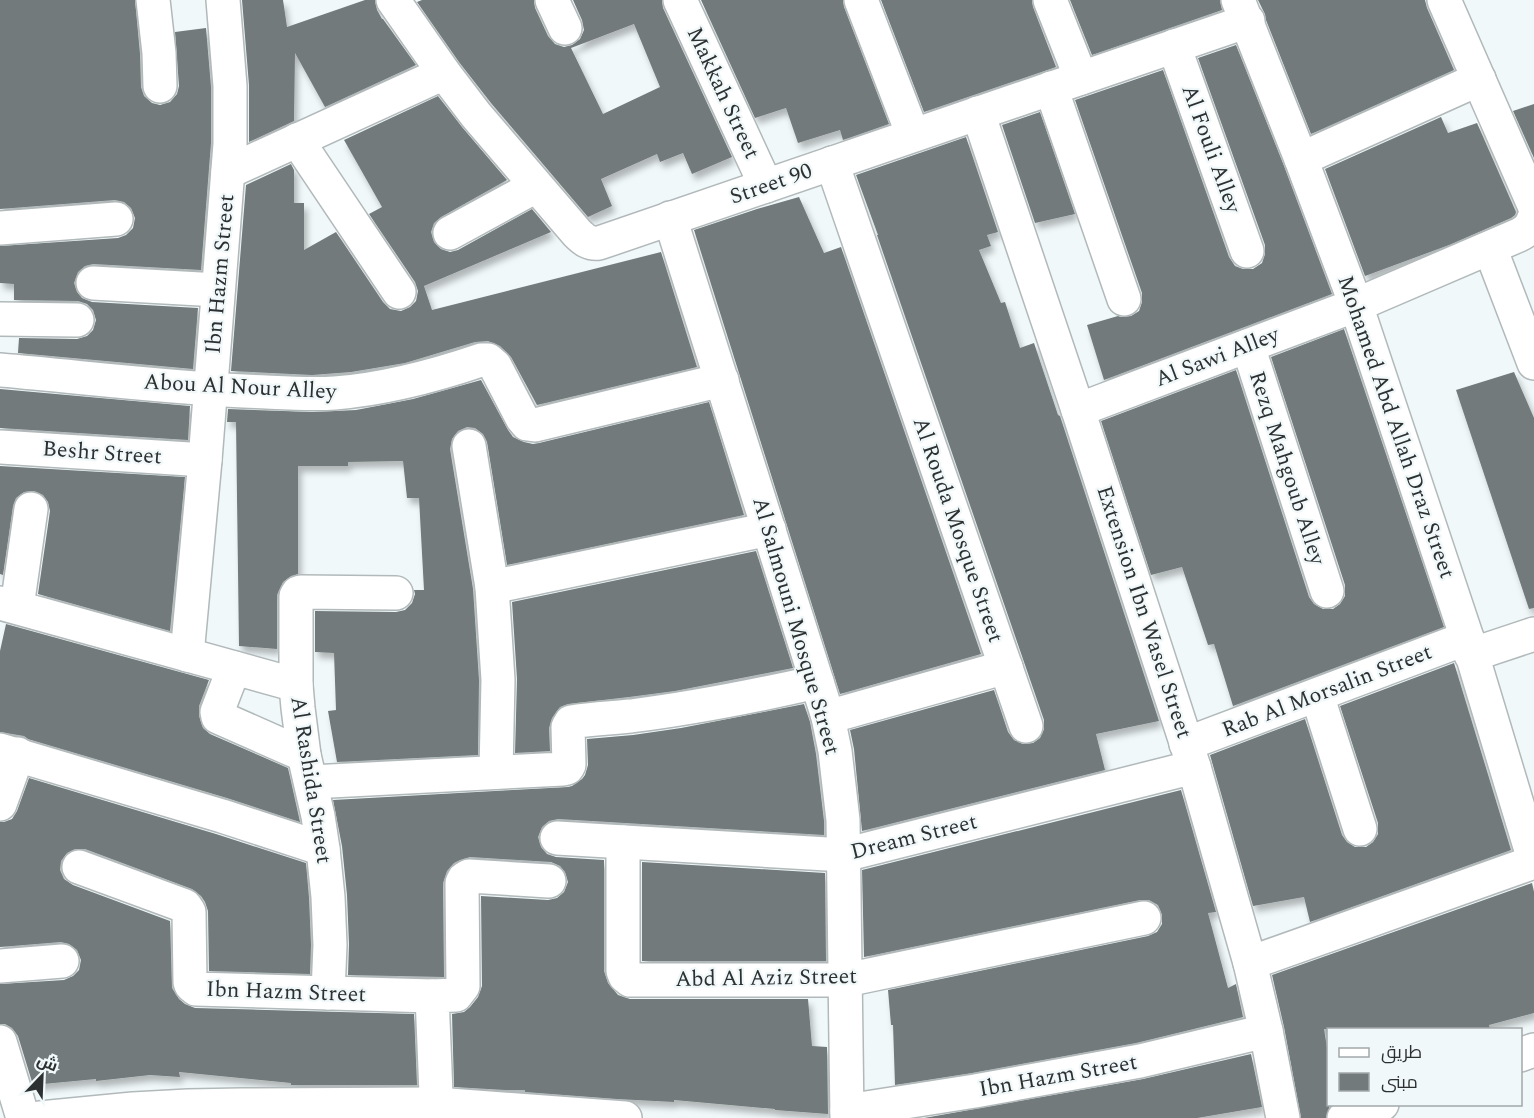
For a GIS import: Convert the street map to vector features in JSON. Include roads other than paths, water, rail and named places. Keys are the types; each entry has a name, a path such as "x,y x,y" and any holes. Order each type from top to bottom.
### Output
{"street":[{"path":"153,0 160,86"},
{"name":"Ibn Hazm Street","path":"187,655 228,172 231,86 223,0"},
{"name":"Street 90","path":"393,0 476,115 582,238 593,244 1174,46 1243,11"},
{"name":"Makkah Street","path":"680,0 766,186"},
{"path":"861,0 913,135"},
{"path":"1050,0 1082,78"},
{"path":"1444,0 1534,205"},
{"name":"Mohamed Abd Allah Draz Street","path":"1243,11 1356,305 1469,647 1534,861"},
{"name":"Al Fouli Alley","path":"1174,46 1247,251"},
{"path":"228,172 444,73"},
{"path":"1301,159 1479,79"},
{"path":"1051,88 1124,299"},
{"name":"Extension Ibn Wasel Street","path":"978,113 1078,410 1190,756 1250,963 1283,1118"},
{"path":"297,140 399,292"},
{"name":"Al Rouda Mosque Street","path":"832,163 1026,726"},
{"path":"450,233 536,186"},
{"name":"Al Salmouni Mosque Street","path":"670,218 828,717 840,785 843,820 847,1115"},
{"name":"Al Sawi Alley","path":"1078,410 1356,305 1526,232 1534,218"},
{"path":"0,228 116,219"},
{"path":"1490,248 1534,363"},
{"path":"93,283 218,290"},
{"path":"0,319 77,320"},
{"name":"Rezq Mahgoub Alley","path":"1248,346 1327,591"},
{"name":"Abou Al Nour Alley","path":"0,370 211,389 310,394 335,393 407,381 488,360 495,366 522,418 527,424 535,425 722,380"},
{"path":"469,446 492,587 498,680 496,772"},
{"name":"Beshr Street","path":"0,447 205,460"},
{"path":"31,509 8,605 296,685"},
{"path":"492,587 769,529"},
{"name":"Al Rashida Street","path":"328,993 330,945 323,849 307,769 296,685 296,596 301,592 396,593"},
{"name":"Rab Al Morsalin Street","path":"1190,756 1317,695 1469,647 1534,634"},
{"path":"828,717 1006,667"},
{"path":"234,668 217,712 218,717 307,769 496,772 567,768 570,763 568,727 572,722 693,707 817,682"},
{"path":"1317,695 1360,830"},
{"path":"0,804 9,752 323,849"},
{"name":"Dream Street","path":"556,838 844,855 1190,756"},
{"name":"Abd Al Aziz Street","path":"623,842 624,970 630,980 846,980 1144,918"},
{"path":"1250,963 1534,861"},
{"name":"Ibn Hazm Street","path":"79,867 185,906 189,912 190,982 196,989 328,993 456,995 463,986 462,883 465,877 549,881"},
{"path":"0,966 62,961"},
{"path":"432,996 436,1111"},
{"name":"Ibn Hazm Street","path":"847,1115 1140,1061 1266,1031"},
{"path":"0,1042 23,1118"},
{"path":"40,1118 133,1109 242,1105 625,1118"},
{"path":"1344,1118 1377,1106"}]}
